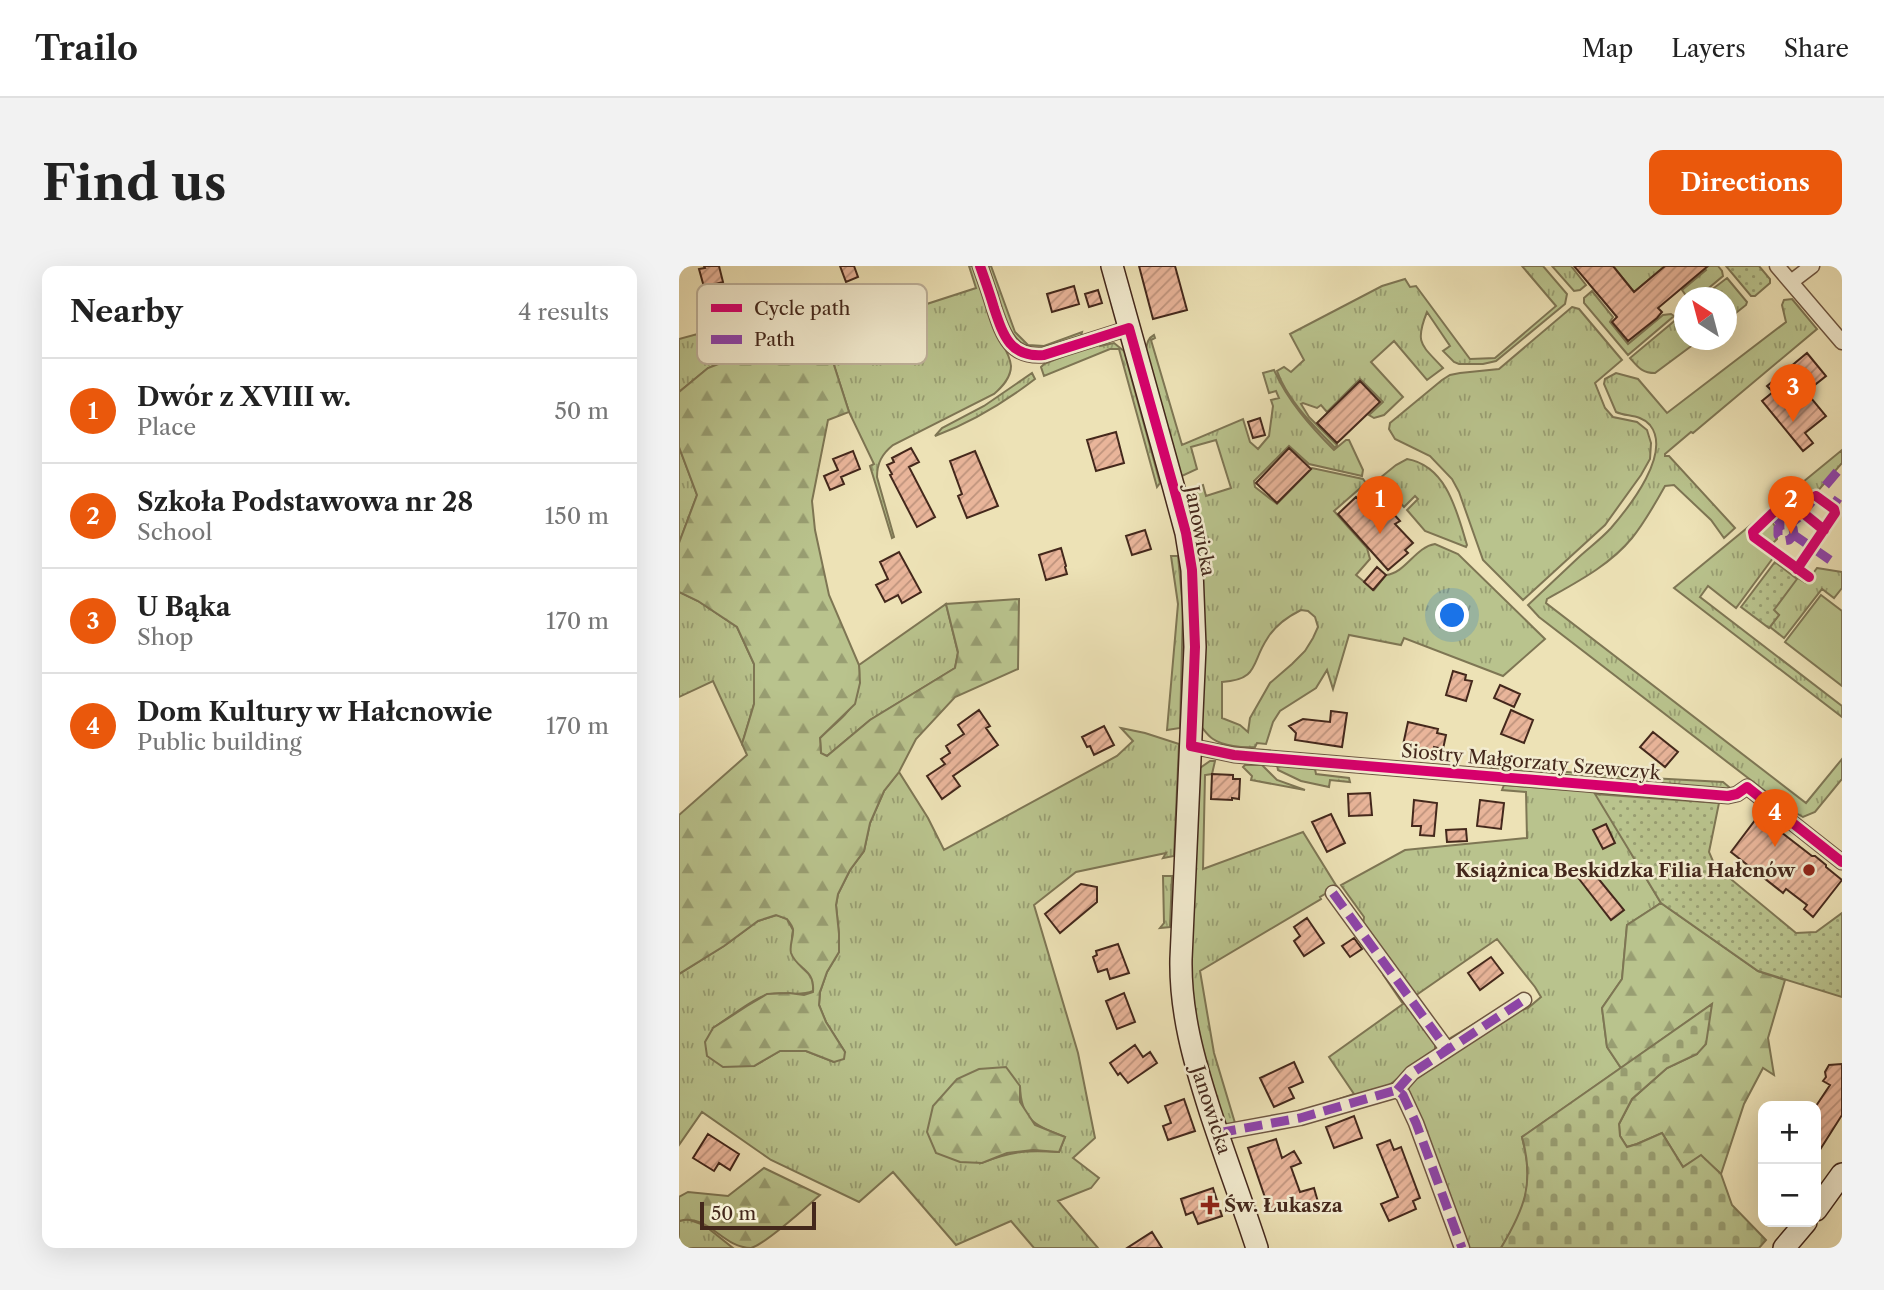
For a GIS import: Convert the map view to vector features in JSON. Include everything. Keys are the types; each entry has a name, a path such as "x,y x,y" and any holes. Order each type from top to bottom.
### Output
{"street":[{"path":"980,266 1005,337 1024,354 1044,355 1129,328"},
{"name":"Janowicka","path":"1112,266 1173,485 1192,570 1195,647 1181,936 1181,988 1190,1044 1258,1248"},
{"path":"1777,266 1842,342"},
{"path":"1791,282 1812,266"},
{"name":"Siostry Małgorzaty Szewczyk","path":"1191,746 1234,755 1728,796 1747,787 1842,862"},
{"path":"1333,893 1447,1049"},
{"path":"1398,1090 1412,1073 1524,1000"},
{"path":"1218,1133 1310,1115 1398,1090"},
{"path":"1398,1090 1416,1122 1462,1248"},
{"path":"1821,1203 1842,1174"},
{"path":"1784,1248 1803,1227"}],"green space":[{"path":"969,266 973,266 995,330 1009,356 1009,374 994,394 893,445 883,455 877,477 894,537 892,538 870,466 874,464 849,412 834,364 927,364 927,304 976,288"},
{"path":"988,266 991,266 1015,332 1028,345 1044,346 1082,332 1081,336 1039,349 1028,347 1018,340 1004,317"},
{"path":"1522,266 1543,266 1567,294 1565,304 1496,361 1483,364 1454,362 1443,351 1450,346 1427,312 1421,331 1422,343 1443,368 1427,380 1394,341 1371,362 1403,397 1384,415 1374,418 1369,415 1383,402 1360,379 1327,412 1321,405 1317,408 1301,404 1309,417 1337,445 1335,448 1302,412 1282,382 1277,371 1284,367 1291,372 1304,360 1290,334 1382,286 1405,279 1410,287 1416,286 1470,359 1495,358 1556,306"},
{"path":"1552,266 1571,266 1586,285 1574,291"},
{"path":"1613,266 1665,266 1634,292"},
{"path":"1703,266 1718,266 1723,276 1710,287 1686,287 1706,270"},
{"path":"1726,266 1759,266 1770,279 1770,283 1755,296 1751,296"},
{"path":"1727,278 1734,287 1715,287"},
{"path":"1737,290 1747,302 1737,312"},
{"path":"1592,291 1613,317 1610,322 1628,344 1663,315 1674,316 1628,355 1584,303 1584,298"},
{"path":"1792,299 1817,329 1665,454 1735,528 1724,538 1711,520 1674,485 1665,486 1641,526 1614,557 1547,599 1546,603 1806,803 1842,759 1842,779 1815,812 1803,817 1787,808 1539,617 1528,605 1611,528 1646,479 1652,464 1656,450 1650,425 1638,417 1616,412 1604,384 1605,379 1616,373 1638,379 1667,413 1786,322 1782,305 1784,300"},
{"path":"1572,307 1579,309 1622,360 1595,383 1605,408 1613,417 1637,422 1647,430 1651,443 1650,459 1605,525 1523,600 1483,560 1452,479 1430,456 1395,439 1389,429 1390,423 1450,375 1499,369"},
{"path":"1674,321 1674,350 1686,350 1655,373 1641,369 1630,358"},
{"path":"697,334 697,364 718,364 708,368 679,392 679,339"},
{"path":"1152,336 1155,338 1151,340 1182,445 1243,419 1250,442 1258,449 1269,436 1273,406 1271,400 1279,398 1276,391 1269,393 1263,373 1274,370 1300,413 1316,432 1334,450 1349,440 1363,470 1362,476 1309,464 1289,446 1254,481 1255,487 1277,504 1312,468 1363,479 1366,483 1334,511 1367,548 1370,559 1356,575 1374,590 1386,575 1399,570 1422,550 1435,544 1458,554 1545,639 1503,676 1404,638 1401,645 1349,635 1333,689 1327,670 1316,688 1280,711 1273,722 1266,744 1239,747 1211,738 1200,725 1195,518 1187,492 1203,485 1206,496 1231,488 1216,440 1191,447 1197,469 1179,475 1146,350","holes":["1301,610 1308,611 1315,617 1318,627 1313,638 1305,651 1270,683 1250,718 1248,732 1240,725 1222,718 1222,682 1234,681 1248,674 1270,634 1296,613"]},
{"path":"1099,342 1100,346 1114,343 1124,351 1160,483 1157,487 1119,349 1110,349 1044,376 1041,367 1044,364"},
{"path":"718,364 834,364 849,412 828,420 812,501 815,530 829,595 859,665 860,683 855,704 820,738 821,753 827,756 870,720 955,668 958,652 946,604 1019,599 1018,669 955,697 916,739 899,772 884,791 870,823 864,851 850,870 838,894 836,905 839,952 827,972 819,1005 826,1022 845,1052 844,1059 834,1062 806,1051 780,1051 754,1066 723,1067 707,1056 705,1042 713,1028 767,994 804,995 813,992 809,974 791,953 793,932 787,919 776,915 758,921 679,974 679,815 747,755 742,744 754,704 754,664 737,627 698,601 679,592 679,543 697,495 679,447 679,392 708,368"},
{"path":"1032,373 1035,379 1012,396 935,436 942,428 984,406"},
{"path":"679,447 697,495 679,543"},
{"path":"1842,450 1842,463 1803,508 1792,503 1782,504 1752,528 1750,537 1779,559 1778,561 1773,558 1736,608 1708,586 1700,597 1842,706 1842,717 1674,588"},
{"path":"1407,459 1421,463 1441,481 1454,505 1466,547 1425,531 1407,510 1418,499 1415,496 1404,507 1380,480"},
{"path":"1771,520 1776,528 1777,539 1770,546 1756,534"},
{"path":"1171,556 1178,556 1183,608 1180,728 1167,730 1178,604"},
{"path":"1775,562 1797,579 1774,610 1779,615 1769,628 1741,607"},
{"path":"1817,568 1842,572 1842,588 1834,598 1822,589 1784,638 1770,627 1779,615 1773,610 1796,577 1806,583"},
{"path":"679,592 698,601 737,627 754,664 754,704 742,744 713,681 679,697"},
{"path":"1821,595 1842,611 1842,686 1785,642"},
{"path":"946,604 958,653 955,668 870,720 827,756 821,754 820,738 845,715 855,700 859,665"},
{"path":"1121,728 1179,744 1174,856 1163,858 1166,853 1076,872 1034,905 1078,1053 1095,1138 1073,1158 1099,1178 1091,1188 1058,1201 1098,1248 1034,1248 1011,1221 956,1245 893,1172 859,1202 771,1160 702,1112 679,1145 679,974 758,921 777,915 787,919 793,930 794,955 811,977 813,991 764,996 713,1028 754,1066 780,1051 806,1051 834,1062 845,1052 826,1022 819,1005 827,972 839,952 836,905 838,894 850,870 864,851 870,823 884,791 899,772 928,818 944,850 1117,756 1133,741","holes":["1020,1086 1023,1107 1032,1120 1065,1137 1059,1152 1019,1152 981,1163"]},
{"path":"1210,761 1215,761 1212,774 1205,775 1203,869 1303,832 1337,887 1200,971 1214,1053 1235,1123 1225,1125 1202,1059 1189,995 1200,768"},
{"path":"1262,765 1277,780 1305,790 1251,780 1252,776 1243,767"},
{"path":"1277,765 1315,769 1316,774 1349,778 1350,782 1330,780 1329,787 1301,781 1278,770"},
{"path":"1488,765 1626,777 1623,782 1495,771"},
{"path":"1632,777 1723,782 1729,787 1635,783"},
{"path":"1504,785 1719,803 1596,794 1661,903 1627,925 1622,979 1602,1008 1607,1047 1621,1068 1522,1137 1527,1185 1516,1223 1501,1248 1466,1248 1441,1173 1408,1090 1413,1077 1447,1053 1511,1013 1528,1008 1541,997 1497,939 1415,996 1447,1040 1511,1002 1446,1043 1363,926 1364,917 1341,885 1405,850 1527,838 1526,792 1502,790"},
{"path":"1595,794 1719,803 1709,852 1715,866 1796,933 1816,932 1842,913 1842,997 1758,971 1661,903"},
{"path":"1163,876 1172,876 1170,927 1160,928 1164,923"},
{"path":"1661,903 1758,971 1785,980 1768,1038 1774,1075 1763,1068 1744,1104 1721,1174 1701,1156 1683,1167 1662,1133 1627,1147 1620,1136 1619,1124 1632,1099 1667,1068 1697,1054 1711,1005 1621,1068 1607,1047 1602,1008 1622,979 1627,925"},
{"path":"1384,976 1389,977 1435,1043 1435,1050 1388,1086 1316,1107 1354,1094 1329,1057 1403,1004"},
{"path":"1712,1004 1706,1044 1697,1054 1667,1068 1632,1099 1619,1124 1620,1136 1627,1147 1662,1133 1683,1167 1701,1155 1721,1174 1732,1205 1766,1240 1759,1248 1501,1248 1516,1221 1525,1196 1527,1169 1522,1137"},
{"path":"1006,1067 1020,1086 1020,1102 1035,1125 1065,1137 1059,1152 1033,1150 1007,1153 982,1163 960,1162 936,1153 927,1132 933,1106 957,1079 979,1069"},
{"path":"764,1168 820,1195 776,1233 751,1248 732,1243 699,1222 679,1221 679,1197 688,1192 728,1196"},
{"path":"687,1219 704,1225 733,1248 679,1248 679,1221"}],"building":[{"path":"704,266 719,266 723,282 703,284 699,269 705,268"},
{"path":"840,266 854,266 858,277 846,282"},
{"path":"1139,266 1175,266 1187,310 1153,319"},
{"path":"1574,266 1613,266 1634,292 1665,266 1708,266 1683,287 1674,287 1674,295 1658,308 1662,312 1657,318 1628,341 1612,322 1617,317"},
{"path":"1074,286 1079,304 1052,312 1047,294"},
{"path":"1098,290 1102,303 1089,307 1085,294"},
{"path":"1807,353 1826,376 1806,392 1826,416 1805,433 1813,443 1803,451 1762,401 1773,392 1767,386"},
{"path":"1360,381 1380,402 1337,443 1317,423"},
{"path":"1260,418 1265,435 1253,438 1248,422"},
{"path":"1116,432 1124,463 1096,471 1087,440"},
{"path":"911,448 919,462 909,467 935,517 917,527 887,465 894,462 892,458"},
{"path":"1289,448 1311,469 1277,503 1256,483"},
{"path":"853,451 860,469 841,477 844,484 830,490 824,476 838,470 833,459"},
{"path":"975,451 998,506 967,518 958,496 962,494 950,461"},
{"path":"1370,495 1387,515 1391,511 1400,521 1395,524 1413,543 1405,550 1408,553 1388,570 1338,514 1356,497 1361,502"},
{"path":"1145,530 1151,549 1132,555 1126,536"},
{"path":"1061,548 1067,574 1046,580 1039,555"},
{"path":"899,552 921,592 902,603 898,595 885,602 876,585 888,579 880,562"},
{"path":"1377,567 1386,575 1373,590 1364,582"},
{"path":"1453,671 1466,675 1465,680 1472,681 1466,701 1446,695"},
{"path":"1500,685 1520,694 1514,707 1494,698"},
{"path":"979,710 990,726 986,728 998,745 953,776 960,786 942,799 927,776 945,764 941,759 950,753 946,746 964,734 958,725"},
{"path":"1511,710 1533,720 1524,743 1501,734"},
{"path":"1331,711 1347,713 1342,747 1295,740 1296,733 1289,726 1303,719 1330,722"},
{"path":"1408,722 1438,729 1437,733 1446,735 1443,749 1434,747 1433,752 1403,745"},
{"path":"1104,726 1114,745 1094,755 1082,737"},
{"path":"1653,732 1678,752 1665,767 1640,747"},
{"path":"1212,774 1233,775 1233,779 1240,779 1239,799 1211,799"},
{"path":"1370,793 1372,815 1349,816 1348,794"},
{"path":"1414,800 1437,803 1434,836 1420,835 1421,826 1412,826"},
{"path":"1480,800 1504,803 1501,829 1477,826"},
{"path":"1331,814 1345,843 1327,852 1312,822"},
{"path":"1759,815 1815,856 1842,880 1813,917 1804,909 1807,905 1786,889 1783,893 1731,852"},
{"path":"1606,824 1615,843 1603,849 1593,830"},
{"path":"1466,829 1467,841 1447,842 1446,830"},
{"path":"1588,866 1624,910 1611,920 1576,875"},
{"path":"1081,884 1097,887 1097,902 1060,933 1045,914"},
{"path":"1307,918 1324,943 1304,956 1294,941 1300,936 1294,927"},
{"path":"1354,938 1362,949 1350,957 1342,946"},
{"path":"1118,944 1129,973 1110,979 1107,969 1098,972 1093,957 1097,955 1096,951"},
{"path":"1491,957 1503,973 1480,990 1468,973"},
{"path":"1124,993 1135,1022 1117,1029 1106,1001"},
{"path":"1135,1045 1143,1057 1150,1052 1157,1063 1128,1083 1110,1063"},
{"path":"1294,1062 1303,1082 1289,1088 1294,1098 1274,1107 1260,1078"},
{"path":"1842,1064 1842,1115 1821,1148 1819,1101 1830,1085 1823,1081 1829,1065"},
{"path":"1184,1099 1195,1131 1168,1140 1163,1126 1171,1123 1165,1106"},
{"path":"1354,1116 1362,1138 1334,1148 1326,1127"},
{"path":"708,1134 739,1154 730,1170 719,1163 714,1171 693,1158"},
{"path":"1276,1139 1282,1158 1294,1151 1301,1163 1291,1167 1300,1192 1314,1188 1318,1202 1287,1212 1286,1207 1270,1212 1248,1148"},
{"path":"1390,1140 1394,1150 1401,1147 1420,1198 1413,1201 1416,1209 1389,1221 1381,1204 1398,1197 1377,1145"},
{"path":"1213,1188 1222,1216 1198,1224 1193,1212 1186,1215 1181,1199"},
{"path":"1152,1232 1162,1248 1127,1248"}],"marked path":[{"path":"1789,525 1842,466"},
{"path":"1828,513 1842,493"},
{"path":"1772,513 1782,525 1793,528 1794,535 1789,540 1783,541 1778,535 1778,528 1782,525"},
{"path":"1794,535 1830,560"},
{"path":"1333,893 1447,1049"},
{"path":"1397,1090 1412,1073 1524,1000"},
{"path":"1218,1133 1300,1118 1397,1090 1403,1095 1416,1123 1462,1248"}],"cycle path":[{"path":"980,266 1005,336 1023,353 1044,355 1129,328 1186,533 1192,570 1195,647 1191,746 1234,755 1728,796 1747,787 1842,862"},
{"path":"1797,569 1835,513 1834,509 1816,496"},
{"path":"1809,577 1754,537 1753,532 1777,509 1791,505 1824,530"}],"place":[{"name":"U Bąka","path":"1793,422"},
{"name":"Dwór z XVIII w.","path":"1380,534"},
{"name":"Szkoła Podstawowa nr 28","path":"1791,534"},
{"name":"Dom Kultury w Hałcnowie","path":"1775,847"},
{"name":"Książnica Beskidzka Filia Hałcnów","path":"1809,870"},
{"name":"Św. Łukasza","path":"1210,1205"}]}
